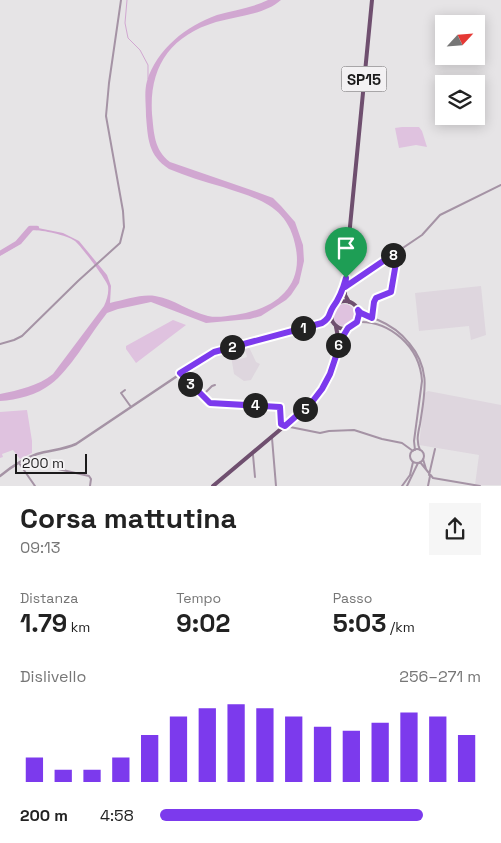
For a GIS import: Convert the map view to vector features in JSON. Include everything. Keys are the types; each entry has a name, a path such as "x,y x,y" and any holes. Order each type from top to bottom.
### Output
{"main road":[{"name":"SP15","path":"349,302 345,295 345,287 372,0"},
{"name":"SP15","path":"331,316 332,309 337,303 346,278"},
{"path":"337,303 349,302 358,310 359,314 357,322 348,328 338,344"},
{"path":"213,485 285,426 312,402 322,389 334,362 338,344 338,332 331,316"},
{"path":"334,323 339,328 348,328"}],"street":[{"path":"0,344 22,336 120,242 124,227 123,211 106,116 121,0"},
{"path":"345,287 422,235 440,216 501,185"},
{"path":"372,318 376,298 389,293 392,289 398,251"},
{"path":"358,310 390,326 404,337 419,355 426,382 417,440 423,453 427,471"},
{"path":"322,323 331,316"},
{"path":"357,322 370,321 394,332 403,340 416,358 422,380 414,450 410,455"},
{"path":"0,476 18,462 36,454 70,447 214,352 322,323 334,323"},
{"path":"180,373 210,403 280,407 281,424 285,426 320,433 354,430 402,443 413,462 410,475 402,486"},
{"path":"202,396 215,385"},
{"path":"125,390 121,393 131,407"},
{"path":"271,437 273,440 276,486"},
{"path":"406,447 420,450"},
{"path":"428,486 435,448"},
{"path":"252,454 255,477"},
{"path":"407,486 423,459"},
{"path":"18,462 35,486"},
{"path":"413,462 419,463 430,475 480,486"},
{"path":"58,469 89,476 91,479 90,486"},
{"path":"219,486 220,479"}],"shaded area":[{"path":"268,0 281,0 267,9 200,28 175,45 159,68 154,82 152,114 154,134 158,147 170,162 273,198 295,222 303,245 304,261 299,283 291,295 261,316 250,319 206,323 151,302 107,313 72,362 51,384 27,396 0,401 0,394 35,385 53,374 104,306 108,294 108,286 93,263 75,241 66,237 33,230 21,244 0,256 0,253 21,240 33,227 63,233 79,241 107,275 111,286 110,303 138,297 155,296 201,314 211,317 222,317 261,308 282,296 289,287 297,263 296,249 287,223 270,206 260,201 195,179 169,169 162,164 150,146 146,116 145,94 147,81 158,59 174,40 194,25 217,15"},
{"path":"419,127 427,147 416,145 399,148 395,128"},
{"path":"481,286 486,335 471,340 469,326 419,331 415,293"},
{"path":"344,304 354,311 355,315 348,325 344,326 334,319 333,315 340,305"},
{"path":"173,320 186,325 136,363 126,349 126,346"},
{"path":"248,345 256,362 260,364 251,380 244,381 234,374 231,356 235,355 237,360 247,357 244,346"},
{"path":"428,391 501,405 501,485 475,485 479,455 419,445 425,393"},
{"path":"27,410 32,453 20,459 13,450 2,454 3,457 0,458 0,412"}],"waterway":[{"path":"127,0 125,23 128,38 140,50 148,65 148,79"},
{"path":"0,253 17,243 30,228 37,228"}],"route":[{"path":"398,251 391,292 376,298 372,318 358,310 357,322 348,328 338,344 330,374 322,389 301,413 285,426 281,424 280,407 210,403 180,373 214,352 322,323 331,316 332,309 340,298 346,278 345,287 398,251"}]}
